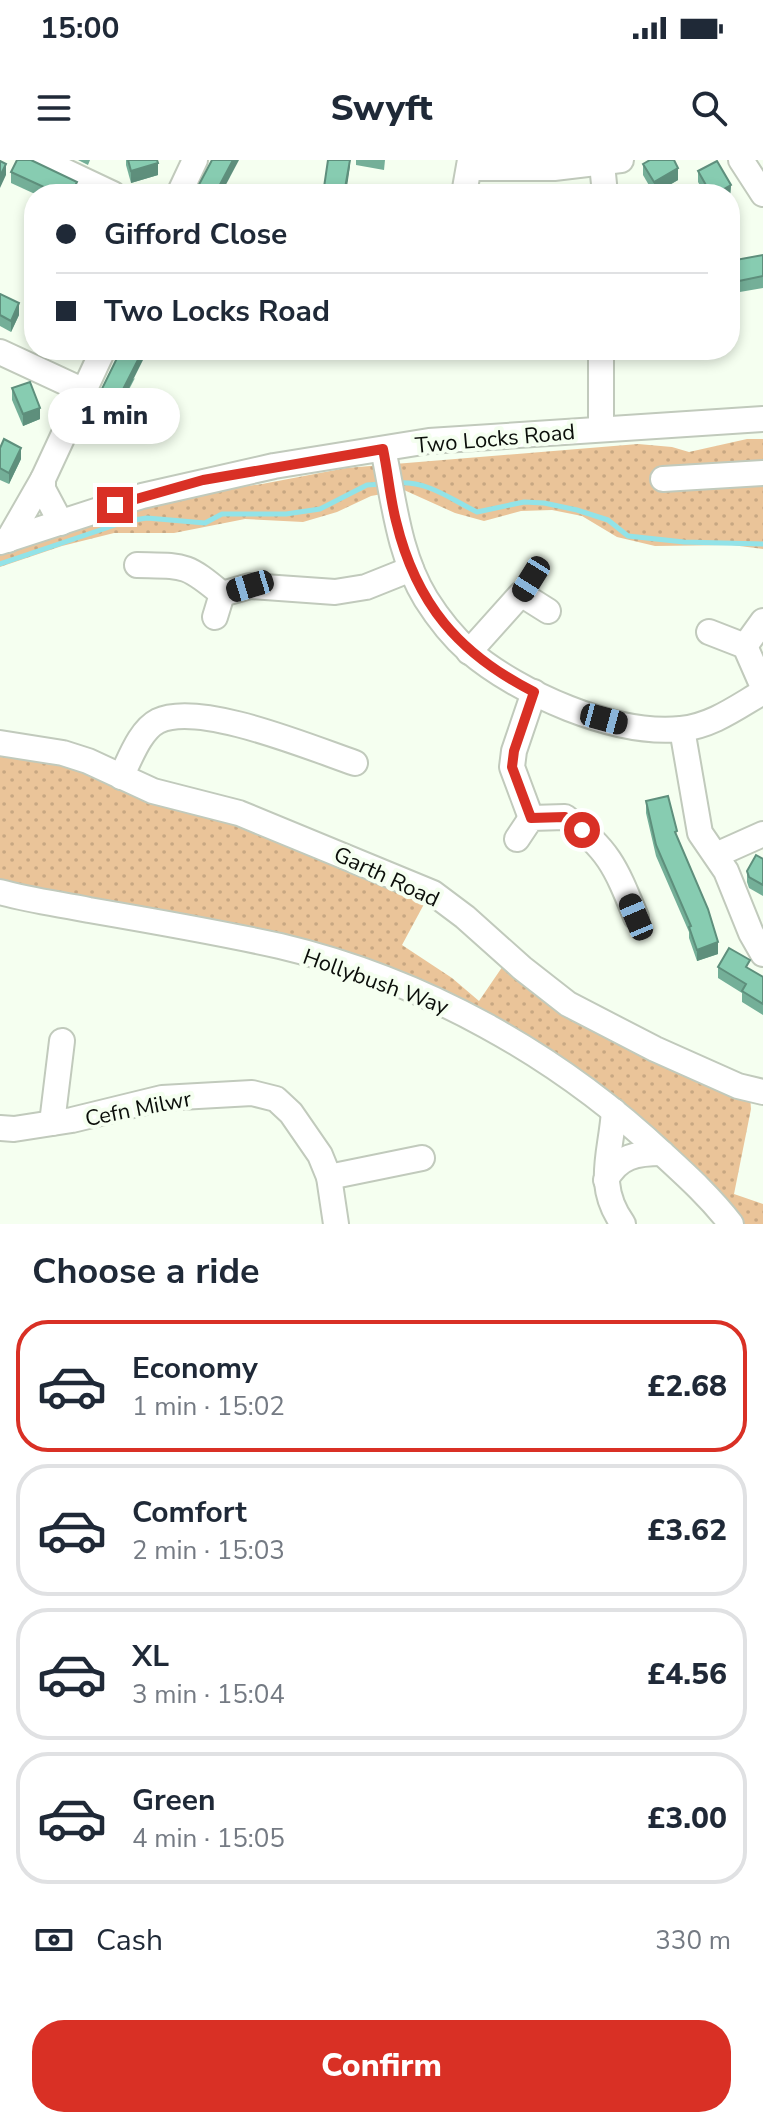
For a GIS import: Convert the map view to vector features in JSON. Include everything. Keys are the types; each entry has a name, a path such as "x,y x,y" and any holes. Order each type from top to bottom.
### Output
{"street":[{"path":"41,160 92,184"},
{"path":"184,184 195,160"},
{"path":"741,160 763,194"},
{"path":"470,164 475,170 554,168 612,162 607,184"},
{"path":"466,184 470,164"},
{"path":"0,352 84,391"},
{"path":"4,541 43,479 98,360"},
{"path":"601,360 601,429"},
{"name":"Two Locks Road","path":"4,541 142,496 203,480 385,458 429,441 763,419"},
{"path":"385,458 395,518 411,569 425,598 443,625 469,652 514,682 588,715 651,729 682,729 716,720 763,690 745,646 709,632"},
{"path":"663,479 763,473"},
{"path":"43,479 43,489 61,523"},
{"path":"137,565 183,566 196,572 218,606 250,586 335,592 366,587 411,569"},
{"path":"469,652 526,587 548,611"},
{"path":"745,646 763,621"},
{"path":"534,692 514,751 512,767 524,828 565,817 605,852 636,917"},
{"path":"121,777 146,730 170,717 191,716 231,722 333,747 355,763"},
{"path":"682,729 700,833 726,871 751,933 763,954"},
{"name":"Garth Road","path":"0,743 63,753 153,791 239,813 433,893 568,1004 655,1049 738,1086 763,1092"},
{"path":"716,855 763,834"},
{"name":"Hollybush Way","path":"0,892 281,947 356,969 418,992 491,1028 564,1072 662,1153 713,1201 731,1224"},
{"path":"52,1123 62,1041"},
{"name":"Cefn Milwr","path":"0,1128 14,1129 114,1112 162,1098 252,1093 276,1099 291,1113 320,1155 329,1177 336,1224"},
{"path":"614,1111 605,1169 606,1192 612,1209 623,1224"},
{"path":"606,1180 616,1165 630,1155 662,1153"},
{"path":"329,1177 422,1158"}],"shaded area":[{"path":"747,439 763,439 763,549 732,545 655,546 617,537 582,516 552,510 521,511 484,521 455,513 404,490 371,496 337,512 303,522 245,519 174,533 114,533 62,546 0,567 0,552 93,521 192,494 346,468 638,444 689,452"},
{"path":"0,746 14,747 188,806 430,893 402,945 452,978 479,1001 507,960 749,1083 751,1109 734,1194 763,1204 763,1224 741,1224 444,994 0,881"}],"building":[{"path":"17,160 31,160 77,182 37,184 11,172"},
{"path":"128,160 157,160 158,163 131,171"},
{"path":"212,160 233,160 220,184 199,184"},
{"path":"328,160 350,160 346,184 324,184"},
{"path":"650,160 674,160 678,168 654,182 643,164"},
{"path":"0,161 6,164 0,176"},
{"path":"717,161 730,184 705,184 698,171"},
{"path":"763,255 763,276 740,281 740,259"},
{"path":"0,294 19,303 11,321 0,315"},
{"path":"116,360 138,360 111,413 94,405"},
{"path":"30,382 40,408 23,414 12,388"},
{"path":"4,439 21,448 9,473 0,468 0,448"},
{"path":"668,796 675,832 708,909 718,942 697,950 691,926 656,845 646,801"},
{"path":"756,855 763,859 763,885 749,877 747,871"},
{"path":"729,948 750,960 746,967 763,977 763,1004 742,991 746,984 718,967"}],"waterway":[{"path":"397,483 429,488 477,512 524,502 544,503 608,520 628,536 684,542 763,544"},
{"path":"0,564 127,521 147,518 205,523 222,514 286,514 320,509 367,485 383,484"}],"route":[{"path":"115,505 203,480 383,449 401,541 425,598 443,625 469,652 534,692 514,751 512,767 531,818 565,817 582,830"}]}
